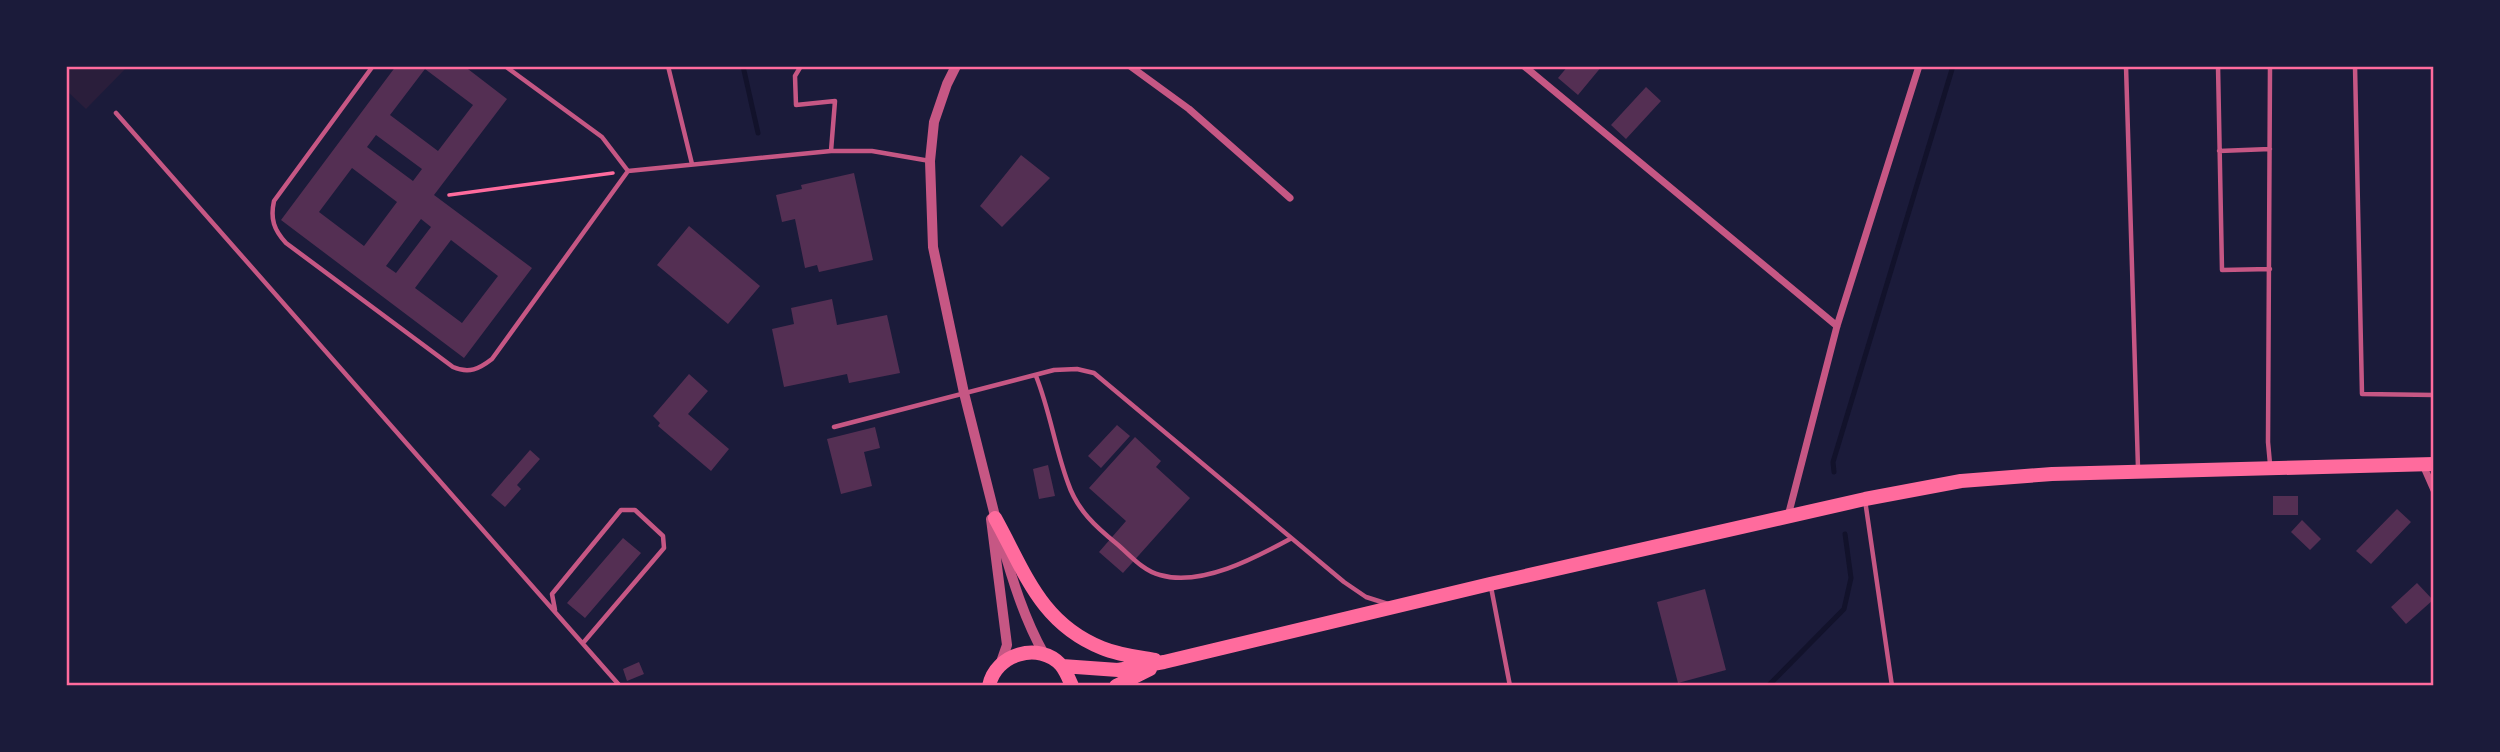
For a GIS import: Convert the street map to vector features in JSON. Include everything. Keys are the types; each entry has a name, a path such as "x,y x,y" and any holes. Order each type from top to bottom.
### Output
{"main road":[{"path":"1062,666 1118,670 1164,662 1788,516 1961,481 2052,474 2428,464"},
{"path":"995,517 1035,594 1057,621 1082,639 1105,649 1164,662"},
{"path":"987,684 999,666 1012,656 1028,652 1044,654 1062,666 1072,685"},
{"path":"1116,685 1164,662"}],"street":[{"path":"956,66 947,83 934,122 930,161 933,247 988,495 1013,581 1032,633 1044,654"},
{"path":"1130,66 1189,109 1290,198"},
{"path":"1524,66 1837,326"},
{"path":"1788,516 1837,326 1919,66"},
{"path":"2428,464 2434,490"},
{"path":"988,495 1007,645 999,666"}],"lane":[{"path":"373,66 274,201 271,212 273,223 286,243 463,372 474,371 492,359 628,171 831,151 872,151 930,161"},
{"path":"505,66 602,137 628,171"},
{"path":"668,66 692,165"},
{"path":"802,66 794,76 796,106 835,101 831,151"},
{"path":"2126,66 2138,472"},
{"path":"2218,66 2222,270 2270,269"},
{"path":"2270,66 2270,469"},
{"path":"2355,66 2362,394 2434,395"},
{"path":"116,113 620,685"},
{"path":"2220,151 2270,149"},
{"path":"834,427 1054,370 1077,369 1094,373 1344,582 1366,597 1395,607"},
{"path":"1036,376 1068,484 1078,506 1094,526 1146,568 1159,575 1180,578 1206,575 1251,560 1290,538"},
{"path":"1865,499 1892,685"},
{"path":"555,610 552,594 621,510 635,510 663,536 664,548 583,643"},
{"path":"1490,584 1510,685"}],"path":[{"path":"449,195 628,171"}],"shaded area":[{"path":"66,67 127,67 86,109 67,91"}],"building":[{"path":"396,66 464,66 507,99 434,195 532,268 464,358 281,220","holes":["425,69 473,105 438,151 390,115","376,135 422,169 413,181 367,147","352,168 397,202 364,246 319,212","421,219 431,227 396,273 386,266","451,240 498,276 462,323 415,288"]},
{"path":"1568,66 1602,66 1578,95 1558,78"},
{"path":"1646,87 1661,101 1626,139 1611,125"},
{"path":"1021,155 1050,178 1002,227 980,206"},
{"path":"854,173 873,260 819,272 817,265 805,268 795,219 782,222 776,195 802,189 801,185"},
{"path":"689,226 760,286 728,324 657,265"},
{"path":"832,299 837,325 887,315 900,373 849,383 847,374 784,387 772,329 794,324 791,308"},
{"path":"689,374 708,391 688,414 729,449 711,471 658,426 660,423 653,416"},
{"path":"1117,425 1130,436 1101,468 1088,456"},
{"path":"875,427 880,448 864,452 872,486 841,494 827,439"},
{"path":"1135,437 1161,461 1156,467 1190,498 1123,573 1099,552 1126,521 1089,488"},
{"path":"530,450 540,459 517,485 521,489 505,507 491,495"},
{"path":"1048,465 1055,496 1039,499 1033,469"},
{"path":"2273,496 2298,496 2298,515 2273,515"},
{"path":"2397,509 2411,522 2371,564 2356,551"},
{"path":"2302,520 2321,539 2310,550 2291,532"},
{"path":"623,538 641,553 585,618 567,603"},
{"path":"2417,583 2433,600 2406,624 2391,607"},
{"path":"1705,589 1726,670 1678,683 1657,602"},
{"path":"639,662 644,674 627,681 623,669"}],"waterway":[{"path":"743,66 758,133"},
{"path":"1834,472 1833,462 1953,66"},
{"path":"1768,686 1844,609 1851,578 1845,534"}]}
